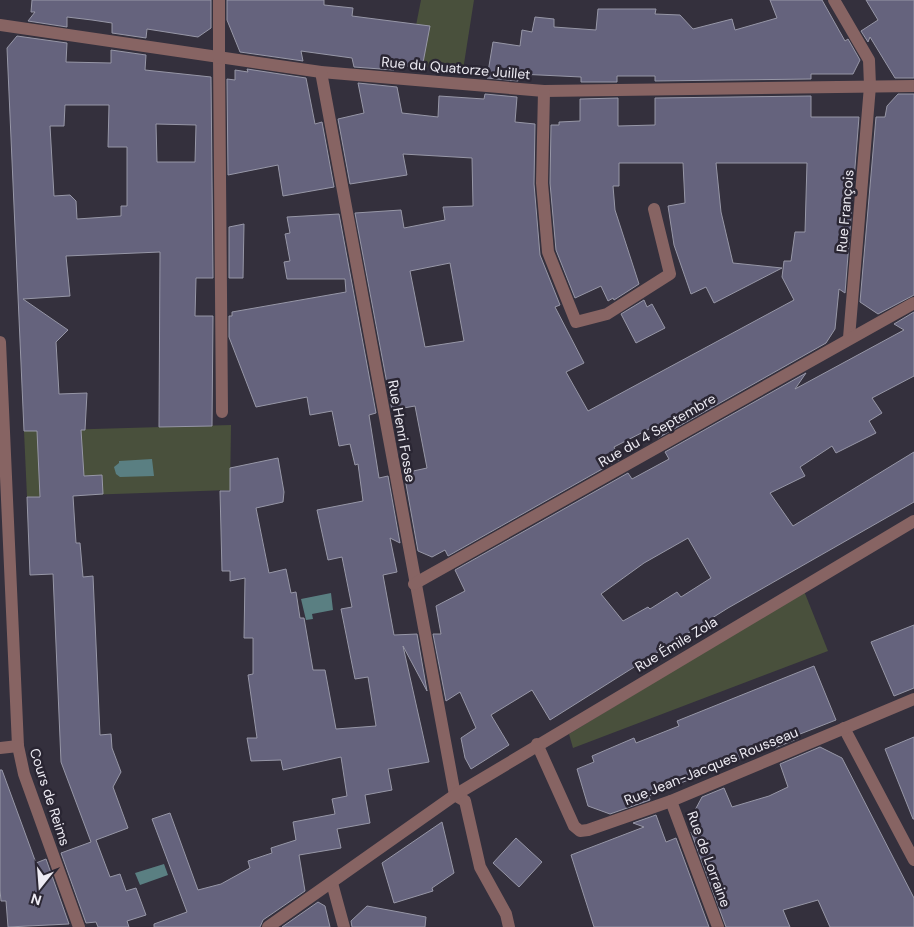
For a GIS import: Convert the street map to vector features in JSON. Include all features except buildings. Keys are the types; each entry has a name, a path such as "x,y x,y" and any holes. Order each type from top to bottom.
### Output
{"street":[{"path":"220,0 222,412"},
{"name":"Rue François","path":"834,0 869,60 870,86 849,338"},
{"name":"Rue du Quatorze Juillet","path":"0,25 321,72 544,91 914,86"},
{"name":"Rue Henri Fosse","path":"321,72 414,584 455,795"},
{"path":"544,91 542,183 548,252 576,322 607,314 670,274 654,209"},
{"name":"Rue du 4 Septembre","path":"414,584 914,303"},
{"name":"Cours de Reims","path":"0,342 18,746 24,774 79,927"},
{"name":"Rue Émile Zola","path":"268,927 455,795 537,744 914,521"},
{"name":"Rue Jean-Jacques Rousseau","path":"537,744 574,826 580,831 671,801 914,699"},
{"path":"844,728 914,860"},
{"path":"0,748 18,746"},
{"path":"455,795 465,801 480,867 506,914 509,927"},
{"name":"Rue de Lorraine","path":"671,801 718,927"},
{"path":"332,882 344,927"}],"shaded area":[{"path":"421,0 474,0 463,70 408,66"},
{"path":"231,425 230,490 27,497 24,431"},
{"path":"152,459 154,476 120,477 116,474 114,467 119,461"},
{"path":"804,591 828,651 573,748 569,734"},
{"path":"331,593 333,610 312,614 313,619 306,620 301,599"},
{"path":"164,864 168,875 140,885 135,873"}]}
